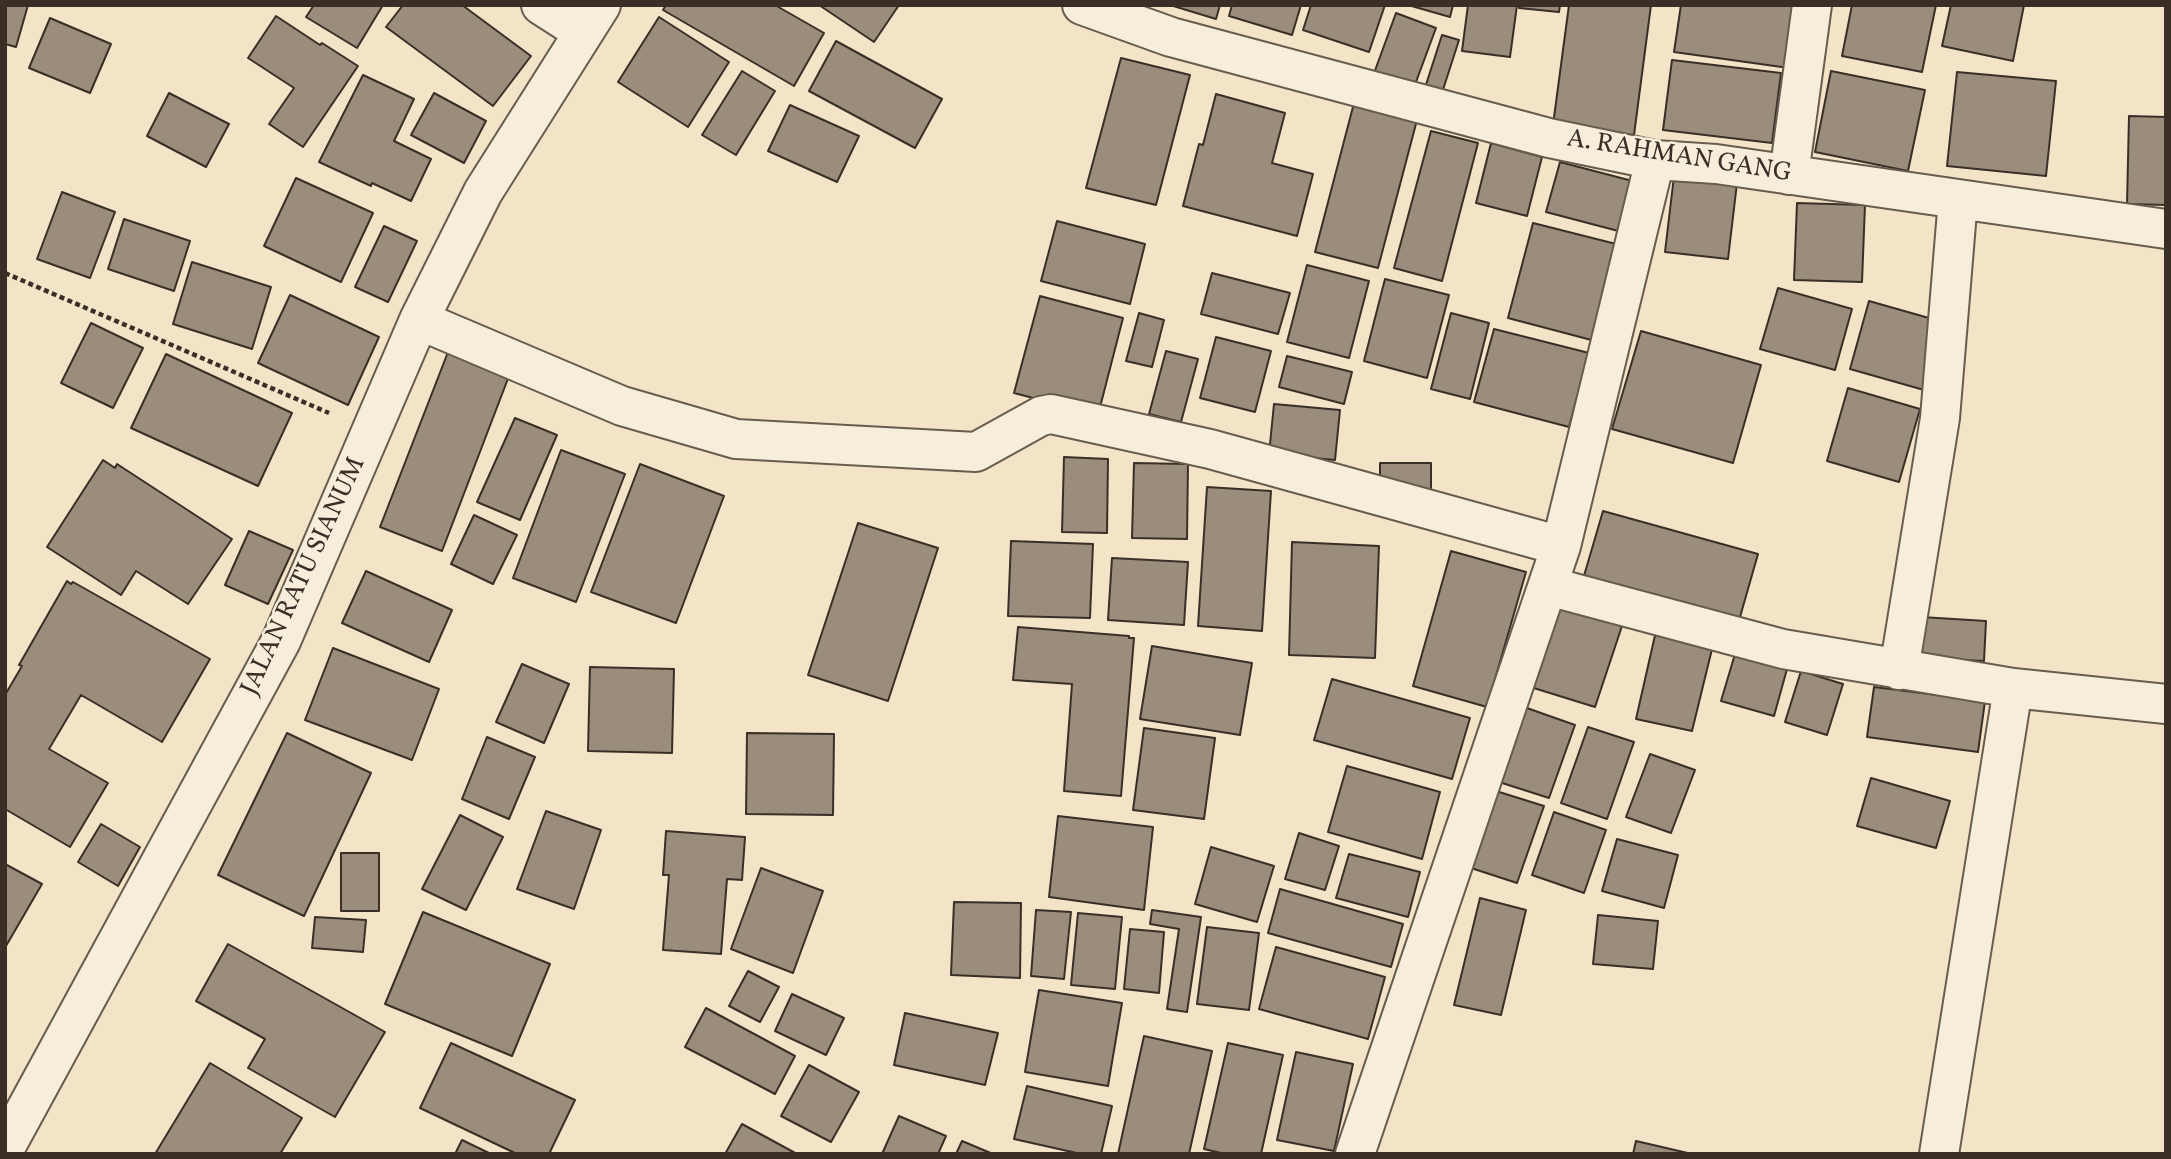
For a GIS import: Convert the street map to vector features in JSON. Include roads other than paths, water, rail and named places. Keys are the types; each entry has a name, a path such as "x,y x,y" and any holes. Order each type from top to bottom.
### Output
{"street":[{"path":"541,5 592,19"},
{"name":"A. RAHMAN GANG","path":"1082,5 1171,37 1549,138 1656,160 1716,164 2166,229"},
{"path":"1789,175 1812,5"},
{"name":"JALAN RATU SIANUM","path":"5,1148 281,641 419,320 483,192 592,19"},
{"path":"1355,1154 1561,546 1656,160"},
{"path":"1899,670 1940,418 1958,199"},
{"path":"419,320 622,406 736,439 976,452 1041,416 1051,414 1210,449 1561,546"},
{"path":"1548,586 1783,649 2013,688 2166,704"},
{"path":"1939,1154 2013,688"}]}
